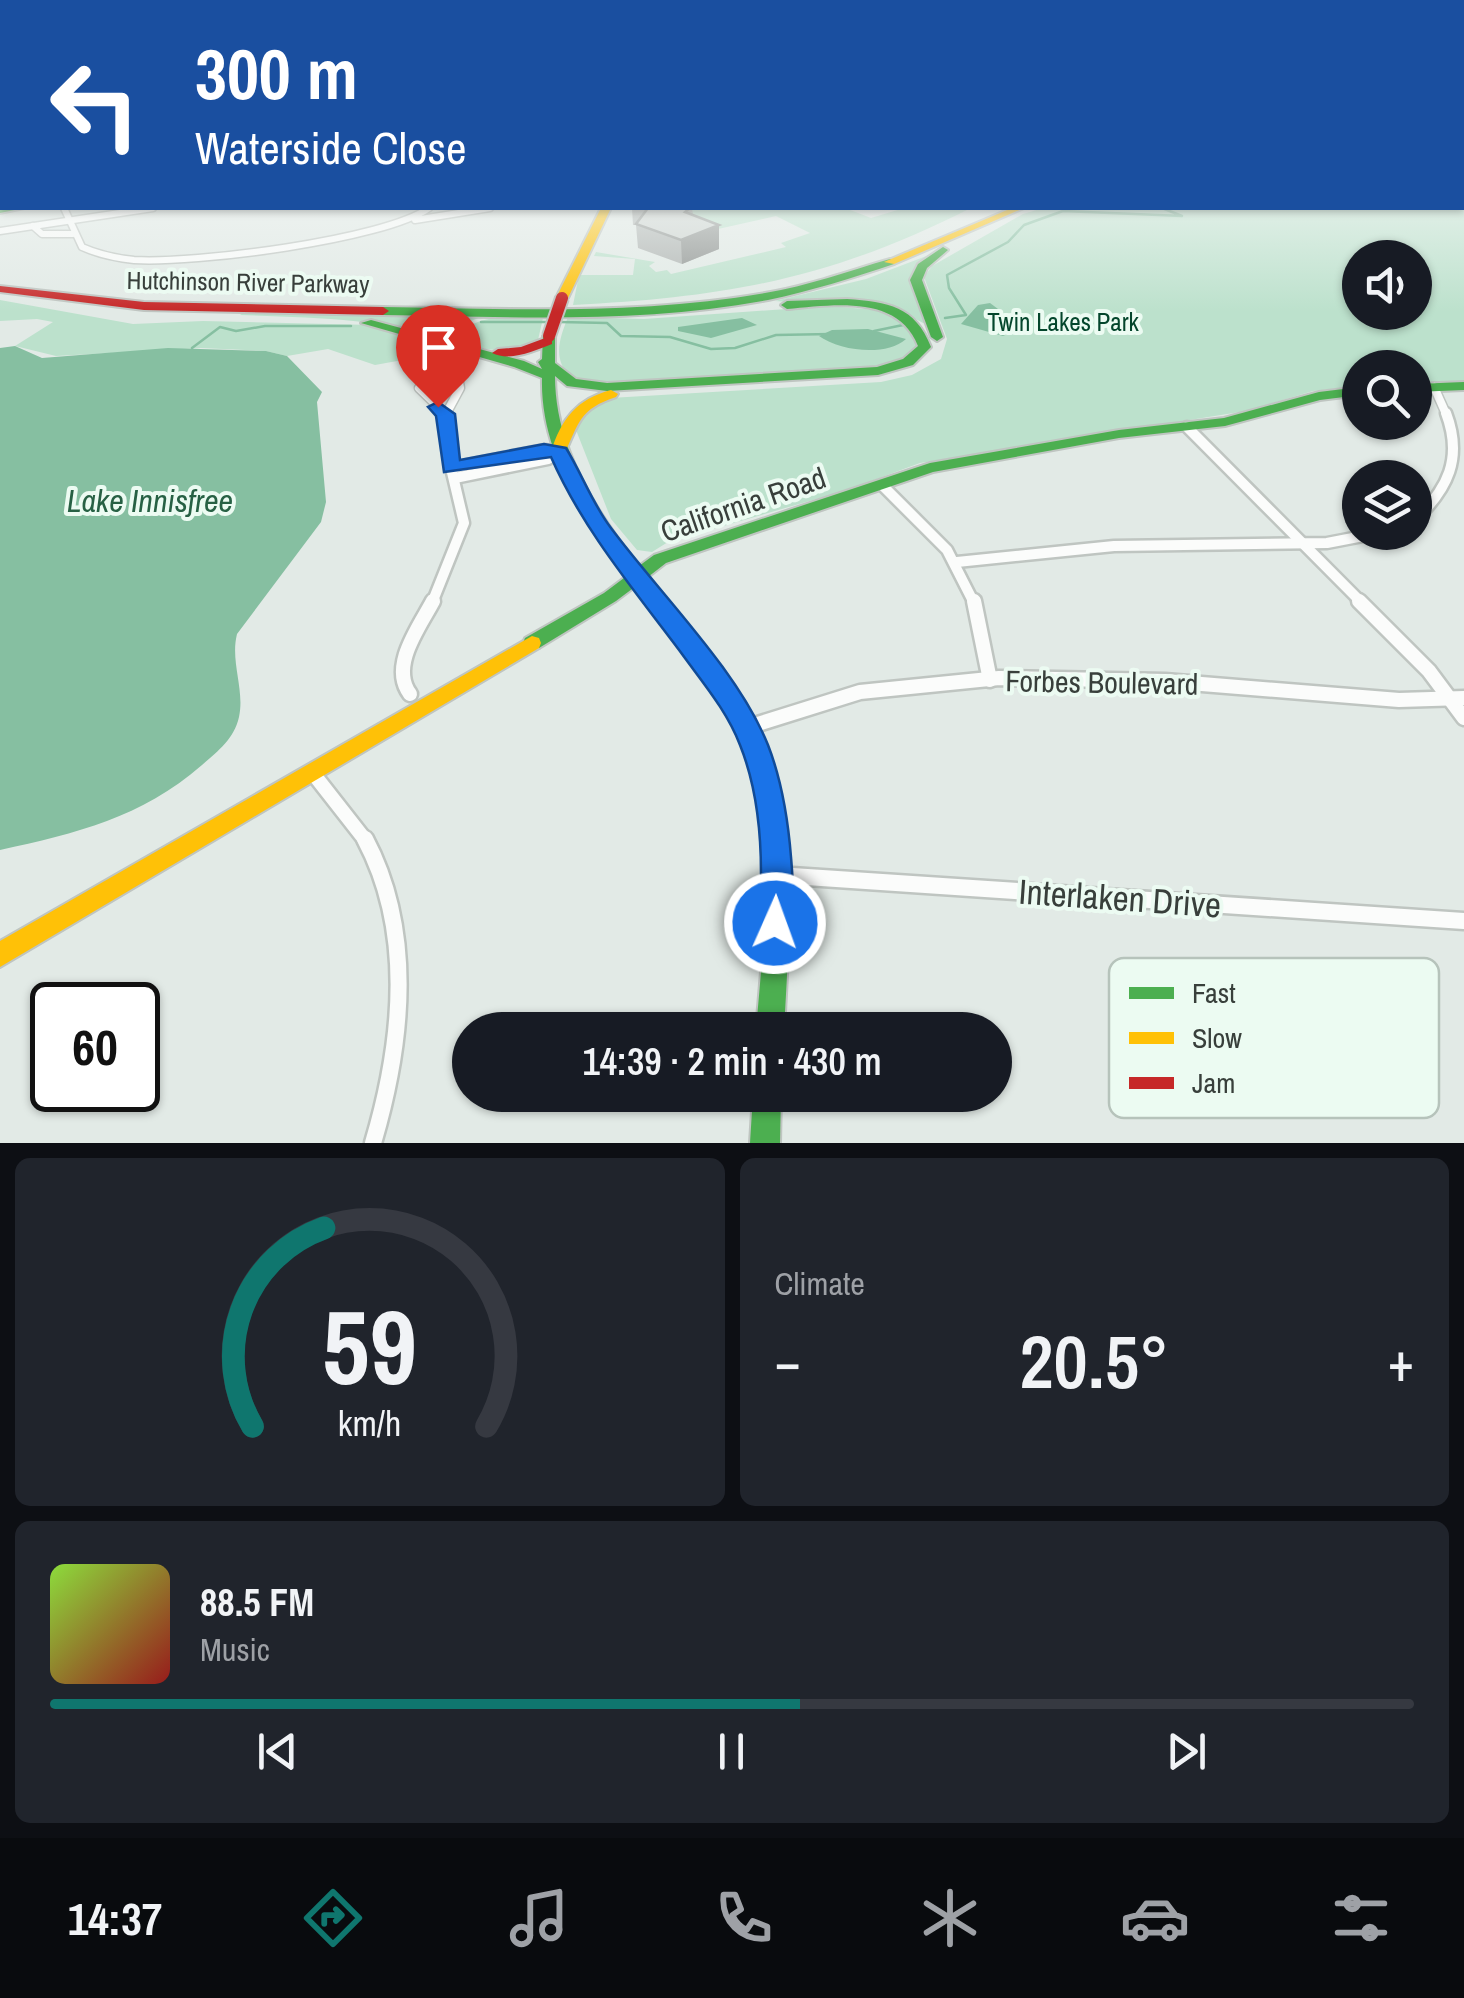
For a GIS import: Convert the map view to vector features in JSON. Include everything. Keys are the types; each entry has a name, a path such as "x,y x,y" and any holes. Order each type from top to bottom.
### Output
{"main road":[{"path":"600,210 548,338 548,413 559,452 578,495 710,670 745,728 772,808 777,875 771,1012"},
{"path":"910,246 974,210"},
{"name":"Hutchinson River Parkway","path":"5,287 192,303 624,306 704,300 778,288 841,272 993,210"},
{"name":"Hutchinson River Parkway","path":"5,287 172,308 599,313 729,303 825,285 890,264 1017,210"},
{"path":"559,452 570,413 598,397 873,378 916,368 932,356 937,342 917,289 919,271 937,254 1018,210"},
{"path":"5,287 110,310 397,327 472,353 545,369 572,383 606,387 878,371 908,362 922,351 926,342 921,329 908,318 862,304 666,314 599,313"},
{"path":"539,312 478,319 460,328 456,336 470,347 498,353 523,351 548,338"},
{"path":"1432,388 1464,386"},
{"name":"California Road","path":"0,956 610,597 660,560 930,468 1120,434 1247,418 1342,392"},
{"path":"764,1143 766,1112"}],"street":[{"path":"64,210 65,216 72,220"},
{"path":"72,220 80,216 82,210"},
{"path":"0,231 140,210"},
{"path":"412,220 425,210"},
{"path":"452,210 459,214"},
{"path":"72,220 79,244 92,252 156,260 312,241 480,210"},
{"path":"33,226 42,234 74,234"},
{"path":"410,694 404,688 407,650 444,580 464,523 446,414 460,388 458,377 424,383 419,388 446,414"},
{"path":"1432,398 1458,432 1459,464 1443,496 1432,505"},
{"path":"1187,428 1458,698 1464,718"},
{"path":"453,473 548,459 559,452"},
{"path":"882,485 937,535 957,562 977,602 990,680"},
{"path":"957,562 1114,546 1304,544 1342,538"},
{"name":"Forbes Boulevard","path":"745,728 880,688 990,680 1066,678 1352,696 1458,698"},
{"path":"312,772 352,818 368,844 392,916 400,973 395,1044 382,1117 373,1143"},
{"name":"Interlaken Drive","path":"777,875 1464,921"}],"green space":[{"path":"850,210 871,218 897,210 967,210 871,252 777,280 730,290 573,305 579,275 633,275 635,259 594,256 596,252 655,262 649,266 656,272 667,270 671,274 786,247 781,243 810,233 776,216 718,229 679,213"},
{"name":"Twin Lakes Park","path":"1036,210 1464,210 1464,381 1432,382 1432,350 1342,350 1342,388 1313,391 1246,411 920,463 844,491 668,542 652,552 637,550 611,519 576,430 590,406 610,398 881,382 912,375 941,359 947,339 924,277 932,266"},
{"path":"929,255 914,279 927,325 896,309 775,301 866,279"},
{"path":"0,300 133,324 203,321 372,325 452,351 375,365 328,349 287,356 266,351 201,348 56,356 15,346 53,322 0,321"},
{"path":"829,306 877,310 915,329 919,342 911,355 869,370 600,384 570,376 559,355 568,317 644,319"},
{"path":"240,315 484,316 452,328 449,335 456,342 376,324"},
{"path":"543,318 538,340 507,349 477,347 461,334 488,319"}],"water":[{"path":"990,303 1010,318 1016,330 1003,336 961,324 978,305"},
{"path":"742,318 757,325 711,338 678,331 678,327"},
{"path":"868,329 906,339 887,348 863,350 819,336 832,330"},
{"name":"Lake Innisfree","path":"15,346 42,358 168,348 266,351 287,356 322,392 317,402 326,502 321,522 237,634 239,717 225,744 179,783 132,811 82,830 0,850 0,348"}],"building":[{"path":"646,210 688,210 685,212 719,225 681,240 636,224"}],"waterway":[{"path":"945,318 966,315 949,288 947,275 1008,242 1024,225 1063,211 1182,216 1167,210"},
{"path":"412,322 462,322"},
{"path":"481,322 551,322"},
{"path":"560,322 607,323 621,336 670,337 711,349 735,348 776,335 831,334"},
{"path":"874,331 903,325"},
{"path":"192,348 220,327 236,331 265,326 351,326"}],"traffic: fast":[{"path":"937,337 916,280 922,266 943,250"},
{"path":"383,311 575,313 703,306 767,297 890,262"},
{"path":"545,362 572,383 607,387 878,371 908,362 925,347 918,329 905,316 888,308 847,302 787,305"},
{"path":"367,323 519,364 545,375"},
{"path":"549,336 548,401 563,458 591,511 703,658 736,710 761,766 777,864 771,1012"},
{"path":"1432,387 1464,386"},
{"path":"532,643 610,597 660,559 930,468 1119,434 1225,422 1342,393"},
{"path":"765,1143 766,1112"}],"traffic: slow":[{"path":"562,298 605,210"},
{"path":"890,262 1014,210"},
{"path":"559,452 576,414 590,402 611,394"},
{"path":"0,955 532,643"}],"traffic: jam":[{"path":"0,289 144,306 383,311"},
{"path":"549,336 562,298"},
{"path":"498,353 523,351 548,341"}],"route":[{"path":"438,407 446,414 451,468 544,450 559,452 578,495 601,530 734,704 754,745 772,808 777,875 775,923"}]}
